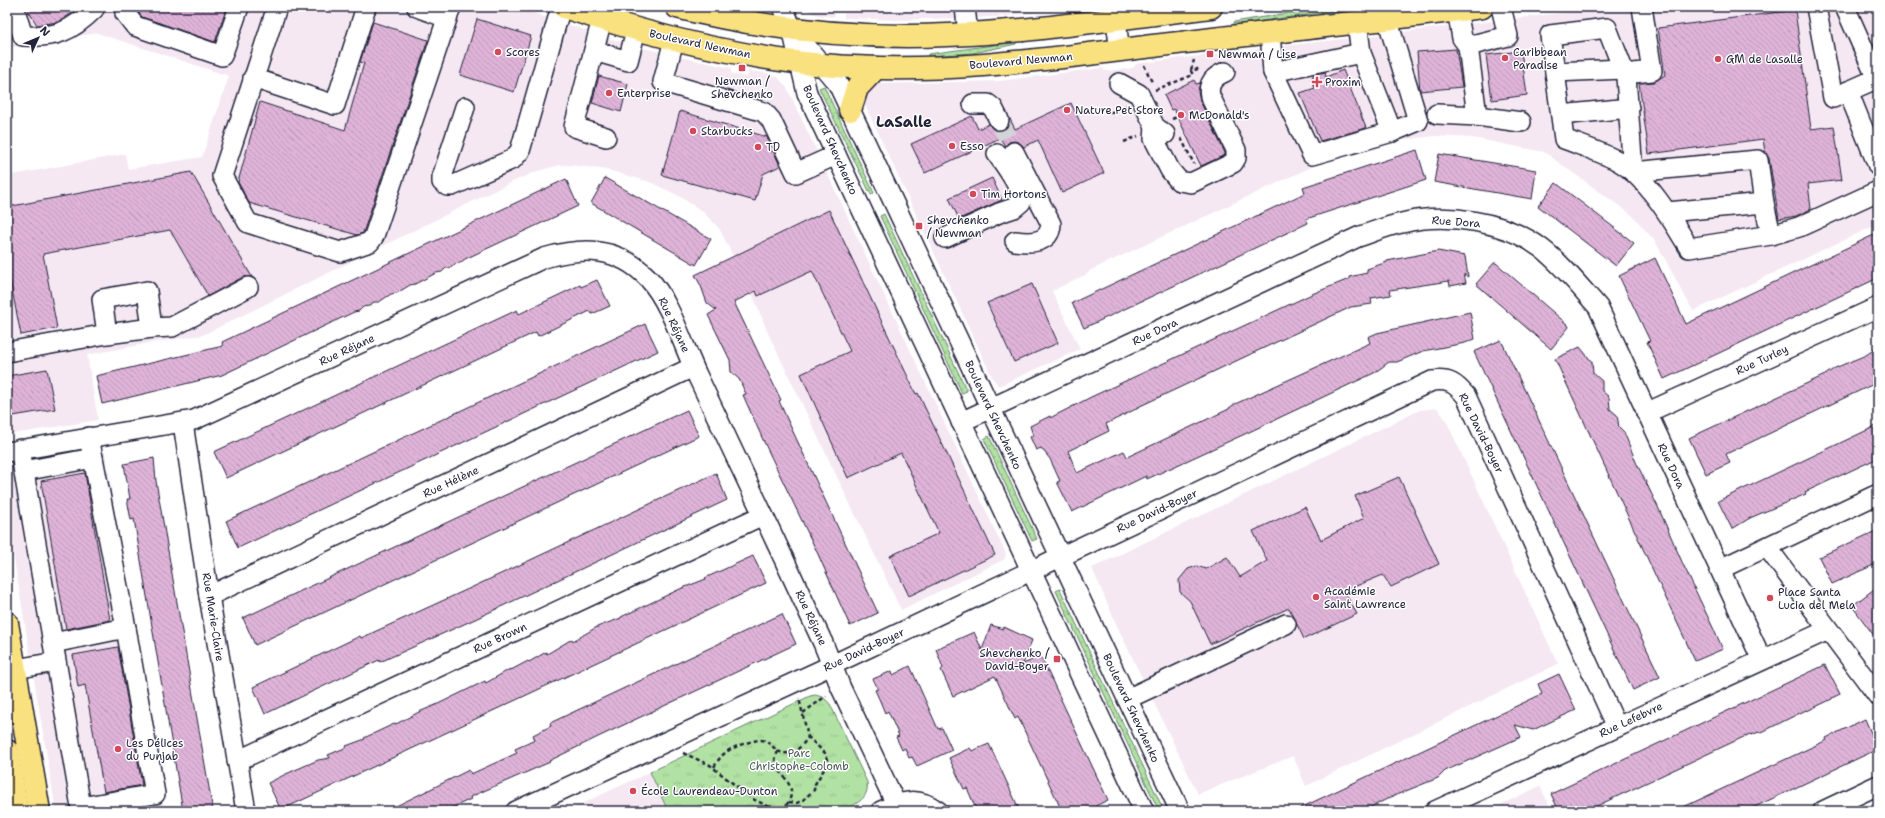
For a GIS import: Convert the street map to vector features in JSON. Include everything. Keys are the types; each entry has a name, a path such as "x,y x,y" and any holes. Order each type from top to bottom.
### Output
{"main road":[{"name":"Boulevard Newman","path":"564,7 636,30 737,54 800,63 876,68 975,66 1120,51 1482,7"},
{"path":"677,7 724,18 792,29 902,36 968,34 1018,30 1115,13 1212,7"},
{"path":"850,110 857,88 876,68"},
{"path":"7,623 15,669 17,746 39,811"},
{"path":"7,751 17,811"}],"street":[{"path":"14,7 23,36 40,37 64,32 77,24 94,9 93,7"},
{"path":"126,10 135,26 222,56 239,7"},
{"path":"277,7 222,176 248,223 340,252 370,242 374,236 449,12 417,7"},
{"path":"253,78 335,105 366,7"},
{"path":"465,107 442,177 442,182 447,186 452,186 512,159 520,151 561,7"},
{"name":"Boulevard Shevchenko","path":"783,7 792,29 807,93 1144,811"},
{"path":"965,7 968,34"},
{"path":"1468,46 1508,36 1501,7"},
{"path":"1555,72 1652,71 1642,7"},
{"path":"1816,7 1833,98 1878,78 1845,7"},
{"path":"1457,10 1462,38 1468,46 1477,116"},
{"path":"1115,13 1120,51"},
{"path":"1270,32 1273,72 1312,155 1392,132 1418,121 1387,18"},
{"path":"602,20 574,127 606,137"},
{"path":"1358,22 1361,53 1392,132"},
{"path":"1633,172 1629,108 1624,71 1607,28 1550,35 1564,139 1618,161 1633,172 1667,212 1689,248 1771,235 1799,226 1878,192"},
{"name":"Boulevard Shevchenko","path":"792,29 838,84 1180,811"},
{"path":"594,51 628,61 636,30"},
{"path":"674,40 663,82 764,112 771,120 796,173 836,155"},
{"path":"1273,72 1361,53"},
{"path":"1118,83 1139,94 1150,130 1172,175 1179,181 1191,183 1230,165 1235,161 1236,150 1209,93 1211,82 1216,76 1216,70"},
{"path":"1848,91 1878,166"},
{"path":"974,104 988,104 993,108 999,120"},
{"path":"1561,115 1629,108"},
{"path":"1437,114 1477,116 1521,122"},
{"path":"945,238 999,213 1014,208 1021,202 1020,195 1013,179 1005,153 1051,224 1049,233 1044,238 1035,242 1015,241"},
{"path":"1633,172 1758,160 1764,203 1771,235"},
{"path":"1667,212 1764,203"},
{"name":"Rue Dora","path":"961,422 1358,237 1402,222 1435,219 1473,221 1508,230 1541,248 1574,280 1598,307 1762,660"},
{"name":"Rue Réjane","path":"13,451 89,437 183,423 205,416 544,258 568,252 586,250 602,252 626,262 647,277 664,301 693,368 832,665 888,808 906,801 919,801 929,804 938,811"},
{"path":"7,352 108,334 172,327 248,287"},
{"path":"108,334 102,299 147,291 152,328"},
{"name":"Rue Turley","path":"1646,413 1878,307"},
{"name":"Rue Hélène","path":"209,596 693,368"},
{"name":"Rue David-Boyer","path":"516,811 796,682 1432,381 1445,380 1458,387 1466,396 1617,727"},
{"name":"Rue Marie-Claire","path":"183,423 209,596 246,811"},
{"path":"13,451 24,471 81,807 155,794 126,628 89,437"},
{"path":"24,471 93,458"},
{"path":"1720,569 1878,494"},
{"name":"Rue Brown","path":"237,762 763,515"},
{"path":"1767,547 1878,696"},
{"path":"1127,699 1286,624"},
{"path":"53,643 126,628"},
{"name":"Rue Lefebvre","path":"1435,811 1828,630"},
{"path":"15,669 56,662"},
{"path":"1823,811 1878,785"}],"path":[{"path":"1142,61 1156,91 1193,75 1191,71 1195,55"},
{"path":"1191,71 1216,70"},
{"path":"1110,113 1119,109"},
{"path":"1124,142 1150,130"},
{"path":"789,802 797,803 814,790 815,784 828,763 825,753 808,737 796,682"},
{"path":"803,714 821,699 842,688"},
{"path":"714,767 727,751 746,743 766,741 778,751 791,753 796,751 808,737"},
{"path":"663,743 704,761 714,767 751,798 778,811"},
{"path":"778,751 775,759 776,763 792,787 793,793 789,802 782,811"}],"shaded area":[{"path":"7,7 515,7 627,44 731,68 731,74 747,77 748,71 768,73 778,77 787,88 1002,545 1006,554 1005,559 901,610 768,333 753,296 719,228 702,211 677,195 650,182 608,170 572,165 560,165 538,171 514,181 203,335 87,355 98,420 7,435 7,176 125,154 128,169 202,157 229,76 97,33 7,48"},
{"path":"806,7 1079,7 996,17 896,20 844,18 844,13 835,13 834,17 818,15 812,13"},
{"path":"1611,7 1878,7 1878,224 1693,311 1655,241 1632,215 1544,152 1473,138 1435,136 1378,143 1334,157 1292,176 1089,271 1089,273 1052,291 1080,349 999,386 993,379 864,103 865,96 871,87 877,84 999,81 1102,68 1106,71 1133,68 1136,64 1141,63"},
{"name":"Académie Saint Lawrence","path":"1437,408 1446,420 1558,664 1306,786 1293,756 1198,794 1117,626 1092,568 1420,410"},
{"path":"105,452 164,811 56,811 7,517 7,468"},
{"name":"École Laurendeau-Dunton","path":"650,772 668,811 566,811"},
{"path":"1540,786 1552,811 1487,811"}],"green space":[{"path":"1324,7 1364,7 1234,25 1234,22"},
{"path":"1016,42 1016,44 973,53 928,56 928,54"},
{"path":"824,86 874,193 871,195 819,88"},
{"path":"884,214 967,391 962,393 880,216"},
{"path":"989,436 1037,539 1032,541 984,439"},
{"path":"1060,589 1164,811 1159,811 1158,809 1056,591"},
{"name":"Parc Christophe-Colomb","path":"815,695 823,697 830,704 867,782 866,793 860,801 840,811 668,811 650,772 810,696"}],"building":[{"path":"26,7 75,7 77,10 58,22 37,25"},
{"path":"141,7 227,7 215,42 142,17 139,13"},
{"path":"1795,10 1811,129 1834,126 1842,180 1808,184 1811,209 1796,216 1779,219 1769,158 1765,152 1763,139 1649,154 1639,83 1654,82 1665,75 1658,28"},
{"path":"477,19 531,36 514,92 460,75"},
{"path":"373,22 428,40 363,233 357,235 249,203 238,182 260,102 345,130 364,63 360,62"},
{"path":"1456,49 1462,87 1420,91 1417,52"},
{"path":"1521,51 1527,95 1492,100 1486,55"},
{"path":"1343,70 1366,128 1320,141 1300,93 1315,88 1311,79 1314,74 1325,72 1326,77"},
{"name":"Enterprise","path":"599,76 628,84 621,112 592,103"},
{"path":"1194,80 1196,84 1200,83 1198,91 1200,101 1225,153 1225,155 1201,166 1174,109 1171,110 1164,95"},
{"path":"1071,103 1104,173 1062,193 1038,140 1024,147 1020,143 1014,141 1009,142 1005,146 1000,138 925,173 911,144 972,116 978,129 989,124 993,129 999,131 1008,126 1009,117 1015,129"},
{"path":"680,111 767,137 770,143 768,150 774,152 780,166 763,174 755,201 662,175"},
{"path":"1417,150 1426,180 1306,219 1308,223 1084,328 1072,303 1305,193 1303,187"},
{"path":"1439,154 1536,170 1532,199 1434,182"},
{"path":"191,172 252,277 243,277 208,296 170,230 43,254 57,328 21,335 7,265 7,207"},
{"path":"605,178 711,239 696,265 591,203"},
{"path":"992,178 1002,200 959,219 949,198"},
{"path":"566,179 578,206 465,259 460,263 446,268 442,272 436,273 410,285 397,293 391,294 379,302 374,302 369,306 363,307 359,311 354,312 222,375 102,404 96,376 223,346 222,342"},
{"path":"1556,183 1634,243 1616,266 1538,206"},
{"path":"829,210 916,394 918,393 995,555 909,596 890,556 939,533 901,453 848,478 801,374 850,351 812,271 758,296 756,291 734,302 781,400 779,401 788,421 878,613 850,626 817,552 764,442 743,395 746,394 739,379 731,372 730,360 708,315 716,310 707,303 695,275"},
{"path":"1878,233 1878,278 1664,379 1647,342 1650,341 1619,276 1655,258 1686,324"},
{"path":"1438,251 1465,256 1468,277 1464,274 1466,283 1450,286 1449,281 1390,290 1391,295 1371,298 1372,304 1351,307 1136,408 1106,424 1109,431 1068,451 1077,473 1124,451 1127,457 1229,409 1235,404 1370,343 1368,337 1377,333 1470,312 1475,339 1465,343 1423,351 1397,362 1389,362 1374,373 1147,479 1146,476 1072,512 1057,482 1060,481 1050,459 1041,448 1036,450 1030,437 1033,435 1030,426 1050,416 1050,418 1091,397 1312,294 1349,279 1349,277 1367,273 1367,269 1387,261"},
{"path":"1494,263 1496,263 1568,325 1569,327 1551,349 1476,284"},
{"path":"597,280 610,306 592,314 590,311 538,336 536,332 226,478 214,452 517,310 519,314 580,285 581,287"},
{"path":"1032,284 1058,343 1014,362 987,303"},
{"path":"645,324 658,351 238,548 226,521"},
{"path":"1501,340 1660,677 1633,690 1474,352"},
{"path":"1580,347 1592,362 1593,373 1602,381 1602,391 1609,397 1610,409 1617,415 1619,427 1624,432 1636,462 1723,649 1695,661 1555,359"},
{"path":"1878,347 1878,382 1726,454 1730,463 1706,474 1689,438 1825,375 1835,368 1866,355"},
{"path":"47,369 55,409 7,417 7,376"},
{"path":"687,410 699,436 255,645 243,618"},
{"path":"1878,425 1878,458 1805,492 1806,494 1750,518 1732,529 1718,501"},
{"path":"154,458 156,481 213,811 183,811 134,519 131,520 127,499 130,499 124,464"},
{"path":"85,473 110,620 66,629 41,481"},
{"path":"716,473 727,500 473,620 380,662 379,660 265,714 253,687 360,636 361,638 477,585"},
{"path":"1399,477 1439,564 1391,587 1383,575 1344,591 1357,614 1304,639 1289,608 1210,644 1190,601 1180,592 1179,580 1188,569 1197,566 1206,569 1227,557 1240,577 1267,561 1253,531 1305,507 1321,540 1364,518 1355,496"},
{"path":"1878,530 1878,563 1832,584 1819,557"},
{"path":"753,556 766,583 281,810 268,783 318,760 330,758 328,755 347,747 346,746 365,739 364,738 485,681 486,683 510,669 511,670 528,661 529,662 546,652 547,654 572,639 573,641 597,627 621,618"},
{"path":"1878,586 1878,641 1852,606"},
{"path":"782,614 796,644 598,737 549,761 550,762 470,797 471,799 445,811 386,811 469,770 471,774 517,753 515,749 535,740 533,735 551,726 550,723"},
{"path":"991,625 1003,629 1004,627 1032,640 1023,664 1039,657 1042,659 1108,800 1085,811 1062,811 1018,717 1015,719 995,676 953,696 941,670 943,668 936,649 974,632 982,650"},
{"path":"118,647 142,785 104,792 85,685 78,687 73,655"},
{"path":"1825,665 1840,694 1832,699 1760,733 1750,734 1586,811 1559,811 1551,794"},
{"path":"910,666 938,729 942,728 952,750 917,766 912,757 909,758 905,748 902,750 896,737 899,736 888,711 885,713 875,690 878,689 873,679 892,671 893,675"},
{"path":"1559,674 1576,710 1533,730 1515,725 1521,737 1445,771 1438,778 1391,797 1363,811 1294,811 1542,694 1538,684"},
{"path":"1865,719 1878,749 1746,811 1675,811 1827,740 1826,738"},
{"path":"989,744 1020,811 977,811 967,788 964,789 949,758 970,748 972,751"}],"tunnel":[{"path":"999,120 1014,152"}],"place":[{"name":"Scores","path":"498,52"},
{"name":"Newman / Lise","path":"1210,54"},
{"name":"Caribbean Paradise","path":"1505,58"},
{"name":"GM de Lasalle","path":"1718,59"},
{"name":"Newman / Shevchenko","path":"742,68"},
{"name":"Proxim","path":"1317,82"},
{"name":"Enterprise","path":"609,93"},
{"name":"Nature Pet Store","path":"1067,110"},
{"name":"McDonald's","path":"1181,115"},
{"name":"Starbucks","path":"693,131"},
{"name":"Esso","path":"952,146"},
{"name":"TD","path":"758,147"},
{"name":"Tim Hortons","path":"973,194"},
{"name":"Shevchenko / Newman","path":"919,226"},
{"name":"Académie Saint Lawrence","path":"1316,597"},
{"name":"Place Santa Lucia del Mela","path":"1770,598"},
{"name":"Shevchenko / David-Boyer","path":"1057,659"},
{"name":"Les Délices du Punjab","path":"118,749"},
{"name":"École Laurendeau-Dunton","path":"633,791"}],"district":[{"name":"LaSalle","path":"904,122"}]}
